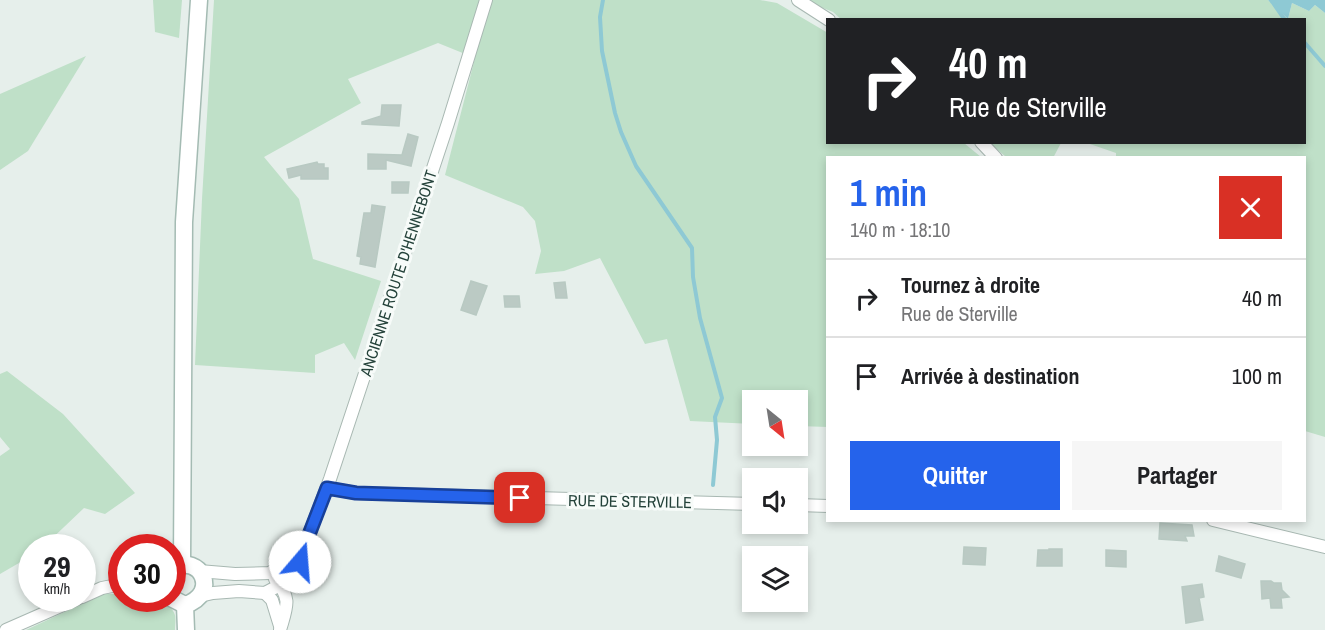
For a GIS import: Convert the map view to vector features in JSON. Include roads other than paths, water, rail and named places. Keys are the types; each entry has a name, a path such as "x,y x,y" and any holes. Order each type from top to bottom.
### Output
{"main road":[{"path":"178,534 184,222 199,0"},
{"path":"186,566 199,571 204,584 200,596 195,600 186,601"},
{"path":"181,612 186,630"}],"street":[{"name":"ANCIENNE ROUTE D'HENNEBONT","path":"280,585 300,562 327,488 448,123 486,0"},
{"path":"798,0 826,18"},
{"path":"983,144 994,156"},
{"name":"RUE DE STERVILLE","path":"327,488 367,494 742,504"},
{"path":"808,505 826,506"},
{"path":"1221,522 1325,547"},
{"path":"199,571 236,574 270,573 305,545"},
{"path":"270,573 285,593 288,602 280,629"},
{"path":"200,596 239,591 265,593 280,585"},
{"path":"265,593 272,600 280,629"},
{"path":"6,630 48,612"}],"water":[{"path":"1268,0 1325,0 1325,13 1315,5 1309,11 1292,3 1287,18"}],"waterway":[{"path":"603,0 600,17 602,51 621,132 636,166 692,248 693,277 700,318 722,398 715,417 717,440 713,485"},
{"path":"1271,0 1284,18"},
{"path":"1306,44 1325,66"}]}
